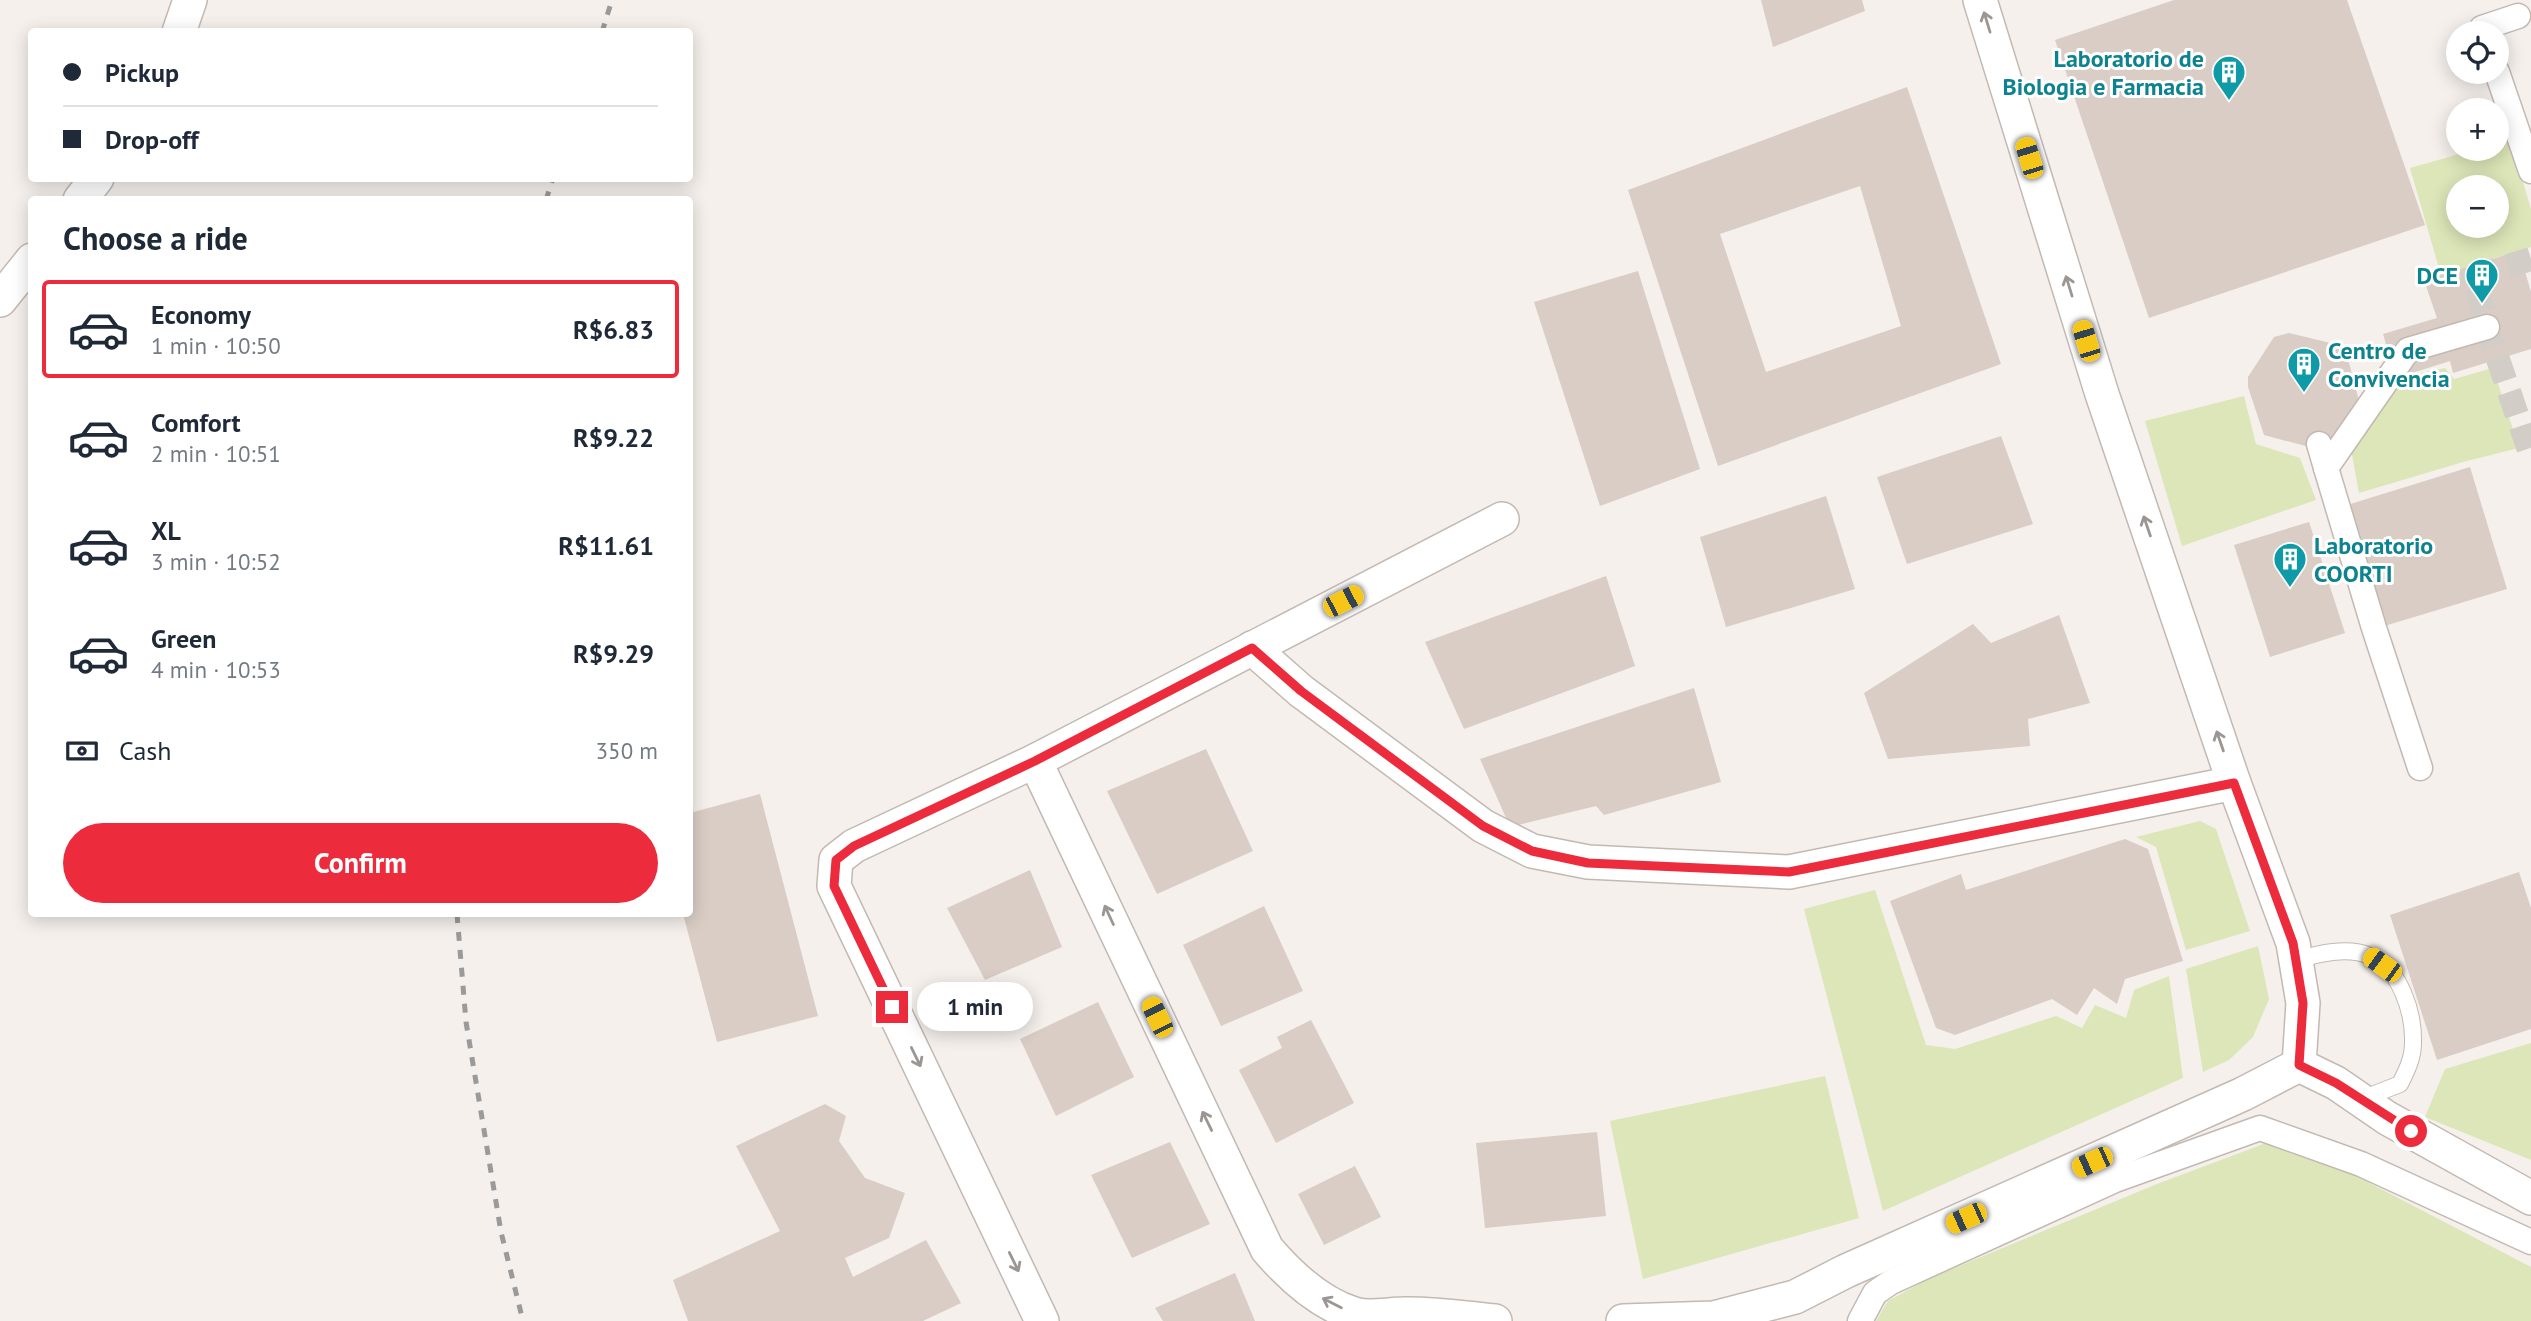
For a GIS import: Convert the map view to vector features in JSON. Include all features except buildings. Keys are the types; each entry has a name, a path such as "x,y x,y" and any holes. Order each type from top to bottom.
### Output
{"street":[{"path":"180,28 190,0"},
{"path":"1980,0 2102,394 2234,783 2293,943 2303,1003 2299,1065"},
{"path":"2503,21 2518,16"},
{"path":"2501,84 2531,171"},
{"path":"83,196 94,182"},
{"path":"0,300 28,265"},
{"path":"2326,468 2407,350 2487,327"},
{"path":"2319,444 2374,628 2420,768"},
{"path":"1042,1321 834,886 836,860 854,846 1035,761 1502,519"},
{"path":"1252,648 1301,691 1483,826 1532,851 1588,863 1789,872 2234,783"},
{"path":"1035,761 1267,1249 1286,1270 1317,1294 1353,1314 1377,1320 1403,1314 1495,1321"},
{"path":"2299,1065 2531,1198"},
{"path":"1623,1321 1714,1318 1800,1309 1846,1271 2243,1094 2299,1065"},
{"path":"1860,1321 1875,1293 1891,1282 2115,1180 2260,1128 2361,1164 2531,1242"}],"lane":[{"path":"2296,960 2319,954 2346,952 2370,956 2393,973 2411,1017 2413,1043 2410,1064 2400,1084 2361,1099"}],"green space":[{"path":"2510,139 2531,209 2531,247 2441,275 2410,168 2446,158 2446,161 2509,161"},
{"path":"2445,368 2454,379 2493,368 2519,448 2359,493 2351,449 2396,378"},
{"path":"2244,396 2256,444 2300,458 2316,500 2182,546 2145,421"},
{"path":"2200,821 2216,829 2250,931 2186,950 2156,847 2136,837"},
{"path":"1875,890 1926,1045 1955,1049 2056,1016 2082,1028 2095,1005 2126,1018 2134,990 2169,976 2183,1078 1883,1211 1804,909"},
{"path":"2258,946 2269,999 2253,1037 2229,1060 2203,1072 2186,969"},
{"path":"2531,1043 2531,1160 2425,1117 2445,1069"},
{"path":"1825,1076 1859,1218 1643,1279 1610,1121"},
{"path":"2266,1143 2352,1174 2531,1267 2531,1321 1876,1321 1888,1301 1928,1279 2157,1184"}],"tunnel":[{"path":"2531,259 2474,277 2487,327 2531,456"}],"railway":[{"path":"603,28 612,0"},
{"path":"547,196 552,182"},
{"path":"457,917 466,1022 501,1232 523,1321"}],"place":[{"name":"Laboratorio de Biologia e Farmacia","path":"2229,102"},
{"name":"DCE","path":"2482,305"},
{"name":"Centro de Convivencia","path":"2304,394"},
{"name":"Laboratorio COORTI","path":"2290,589"}],"route":[{"path":"892,1007 834,886 836,860 854,846 1035,761 1252,648 1301,691 1483,826 1532,851 1588,863 1789,872 2234,783 2293,943 2303,1003 2299,1065 2336,1083 2411,1131"}]}
